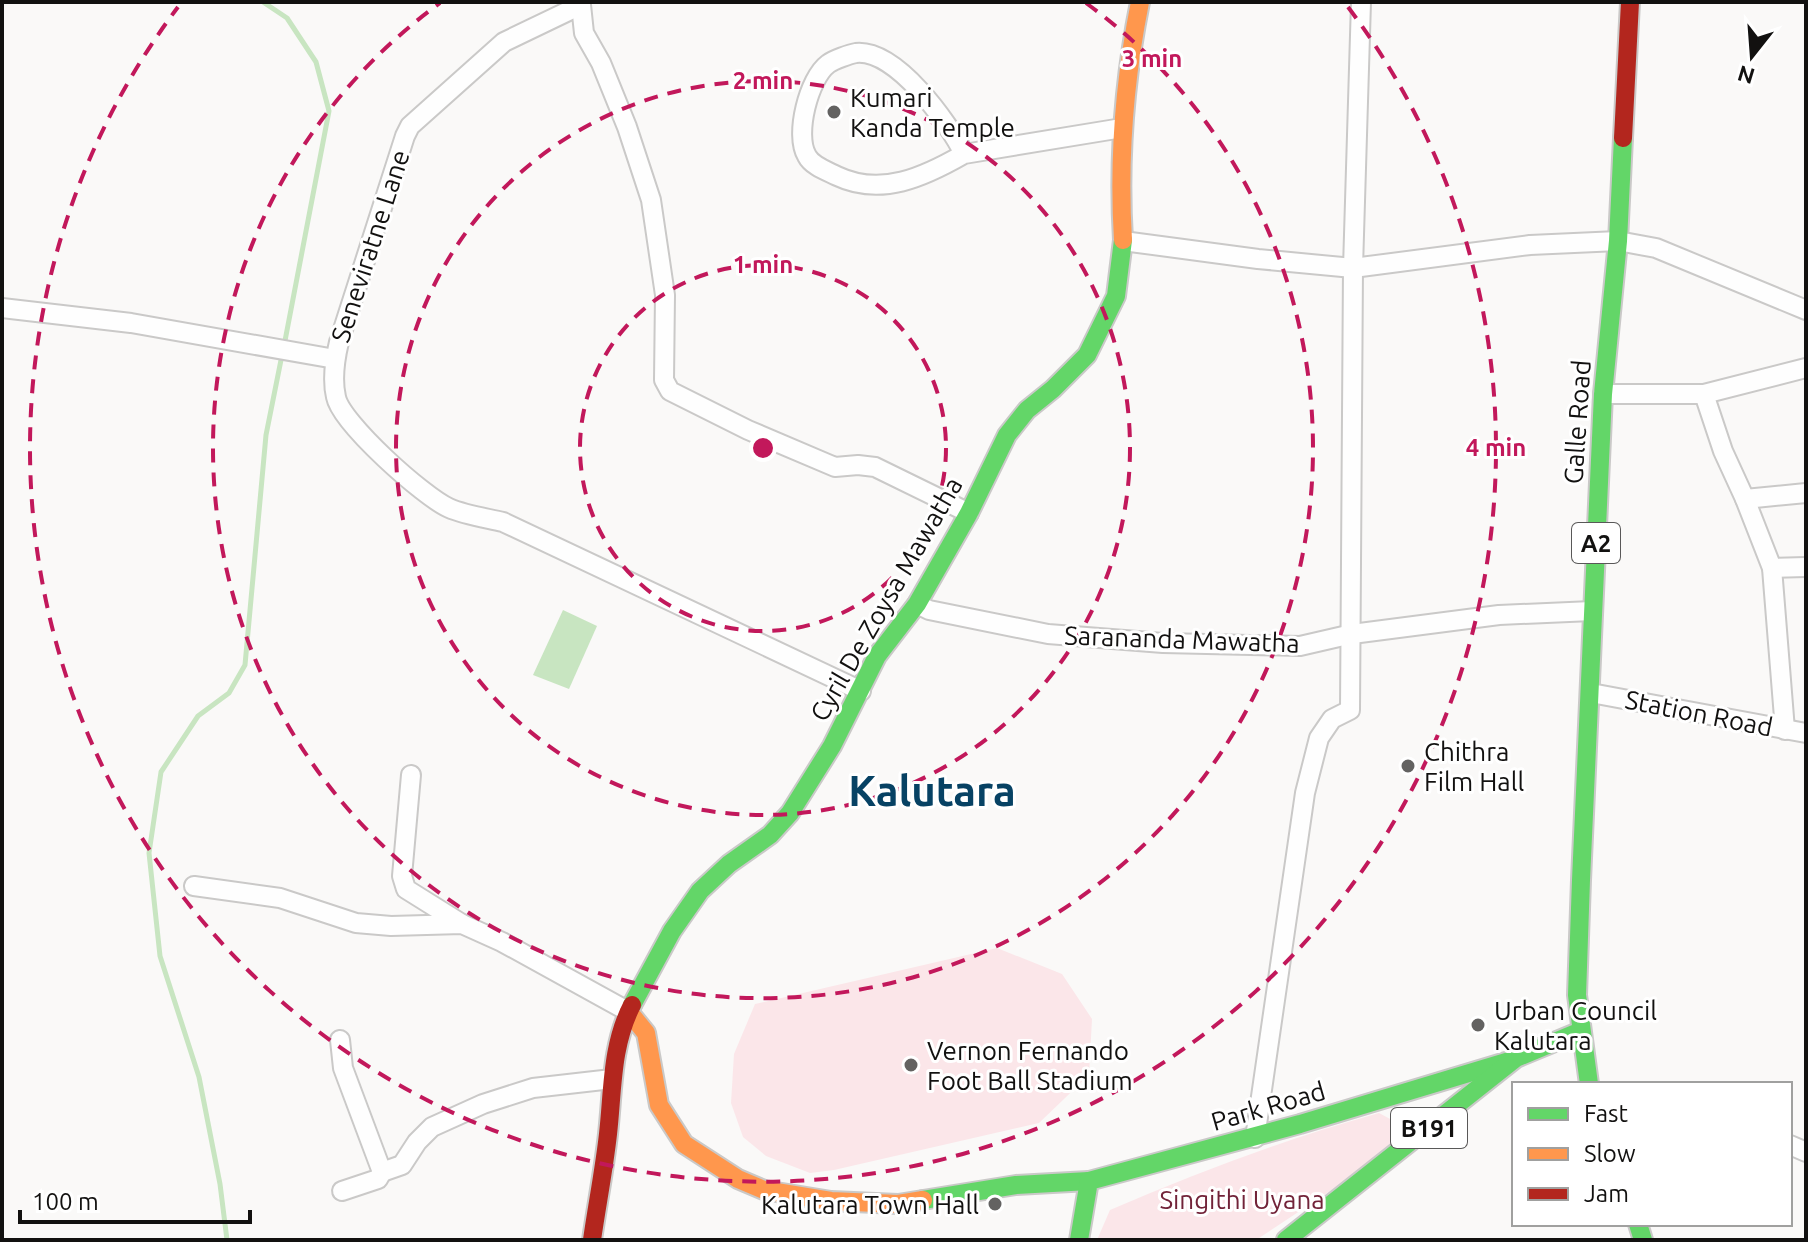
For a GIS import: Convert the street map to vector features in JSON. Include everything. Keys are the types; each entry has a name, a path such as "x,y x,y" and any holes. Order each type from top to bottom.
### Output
{"main road":[{"name":"Cyril De Zoysa Mawatha","path":"592,1240 618,1041 629,1012 672,931 700,891 729,864 770,835 790,813 861,691 877,656 917,604 969,513 1007,435 1027,410 1087,355 1116,296 1123,241 1119,180 1122,128 1130,52 1140,2"},
{"name":"Galle Road","path":"1589,1082 1577,995 1603,394 1618,241 1630,2"},
{"name":"Park Road","path":"629,1012 646,1033 659,1105 684,1144 738,1179 764,1190 831,1201 898,1204 1016,1185 1089,1181 1408,1094 1516,1058"},
{"name":"B191","path":"1286,1240 1516,1058 1581,1031"},
{"path":"1079,1240 1089,1181"}],"street":[{"path":"1255,1138 1305,793 1319,738 1332,719 1350,710 1353,268 1361,2"},
{"path":"581,4 584,33 606,76 651,200 665,295 664,380 670,391 748,430 835,467 875,467 969,513"},
{"name":"Seneviratne Lane","path":"581,4 504,42 410,126 335,359 336,399 350,421 423,493 451,509 503,522 861,691"},
{"path":"964,154 952,129 911,81 874,55 856,53 827,64 804,110 802,133 807,156 820,168 856,185 881,186 917,178 964,154 1122,128"},
{"path":"1123,241 1353,268 1530,245 1618,241 1656,248 1806,310"},
{"path":"2,308 131,323 335,359"},
{"path":"1603,394 1704,394 1806,368"},
{"path":"1704,394 1723,451 1772,568 1785,730"},
{"path":"1745,499 1806,493"},
{"path":"1772,568 1806,567"},
{"name":"Sarananda Mawatha","path":"917,604 929,610 1048,634 1163,643 1300,646 1352,634 1499,615 1592,611"},
{"name":"Station Road","path":"1591,693 1806,733"},
{"path":"411,775 402,876 406,889 462,924 502,942 629,1012"},
{"path":"194,886 280,898 356,923 391,926 462,924"},
{"path":"340,1040 343,1068 382,1172"},
{"path":"342,1191 378,1179 382,1172 402,1165 417,1142 432,1127 483,1104 533,1088 612,1079"}],"green space":[{"name":"Vernon Fernando Foot Ball Stadium","path":"997,948 1062,974 1092,1019 1089,1075 1039,1123 810,1173 766,1156 743,1137 731,1103 734,1054 755,1004"},
{"name":"Singithi Uyana","path":"1379,1113 1405,1127 1395,1148 1256,1240 1097,1240 1110,1210 1243,1157"}],"shaded area":[{"path":"563,610 597,626 569,689 533,675"}],"waterway":[{"path":"263,2 287,18 316,62 329,111 284,346"},
{"path":"227,1240 220,1184 199,1077 160,956 149,853 161,772 198,716 229,693 245,665 266,435 282,355"}],"traffic: fast":[{"path":"1589,1082 1577,995 1581,880 1603,394 1618,241 1623,138"},
{"path":"632,1005 672,931 700,891 729,864 770,835 790,813 832,746 877,656 917,604 969,513 1007,435 1027,410 1087,355 1116,296 1123,240"},
{"path":"1286,1240 1516,1058 1581,1031"},
{"path":"1079,1240 1089,1181 1300,1124 1509,1061"},
{"path":"923,1200 1016,1185 1089,1181"},
{"path":"1639,1226 1643,1240"}],"traffic: slow":[{"path":"1123,240 1121,179 1124,120 1140,2"},
{"path":"629,1012 646,1033 659,1105 684,1144 738,1179 764,1190 831,1201 898,1204 923,1200"}],"traffic: jam":[{"path":"1623,138 1630,2"},
{"path":"592,1240 616,1052 632,1005"}],"place":[{"name":"Kumari Kanda Temple","path":"834,112"},
{"name":"Chithra Film Hall","path":"1408,766"},
{"name":"Urban Council Kalutara","path":"1478,1025"},
{"name":"Vernon Fernando Foot Ball Stadium","path":"911,1065"},
{"name":"Kalutara Town Hall","path":"995,1204"}],"district":[{"name":"Kalutara","path":"932,790"}]}
